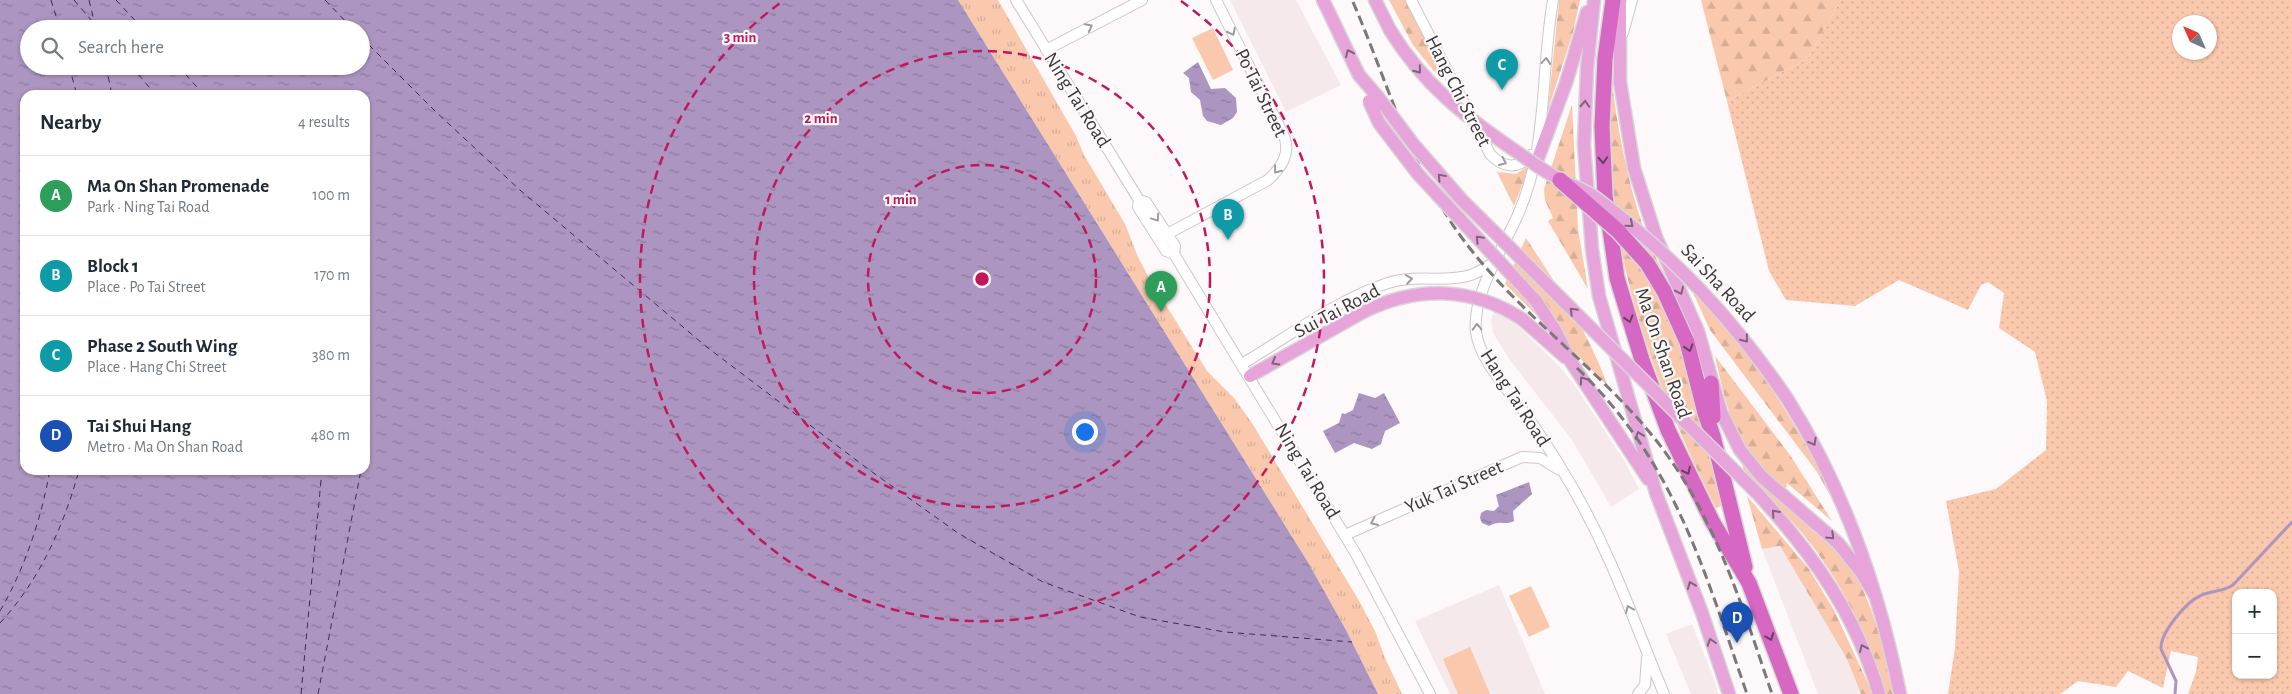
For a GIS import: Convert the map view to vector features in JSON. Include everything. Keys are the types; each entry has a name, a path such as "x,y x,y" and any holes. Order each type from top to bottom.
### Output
{"highway":[{"name":"Ma On Shan Road","path":"1613,0 1606,41 1602,111 1606,195 1617,278 1642,360 1668,430 1705,507 1749,583 1791,694"},
{"path":"1560,180 1629,242 1652,271 1673,309 1687,342 1705,413 1713,436 1749,583"},
{"path":"1711,383 1713,436"}],"main road":[{"path":"1323,0 1373,99 1461,198 1757,493 1791,531 1826,578 1862,647 1879,694"},
{"name":"Sai Sha Road","path":"1375,0 1402,50 1425,78 1454,107 1481,128 1560,180 1594,197 1669,257 1740,332 1788,400 1837,489 1876,597 1890,646 1900,694"},
{"path":"1536,160 1566,83 1592,0"},
{"path":"1592,0 1584,145 1593,262 1608,335 1656,493 1702,613 1729,694"},
{"name":"Ma On Shan Road","path":"1620,0 1620,63 1624,113 1639,189 1656,237 1698,331 1711,383 1730,431 1749,462 1772,487 1838,542 1861,572 1876,597"},
{"path":"1373,99 1379,122 1418,174 1536,301 1555,330 1571,362 1656,493"},
{"path":"1250,376 1363,312 1398,298 1420,293 1443,292 1484,300 1522,319 1571,362"}],"street":[{"name":"Ning Tai Road","path":"1016,0 1139,200 1146,202 1163,236 1175,246 1174,254 1250,376 1376,589 1430,694"},
{"path":"1046,50 1142,0"},
{"name":"Po Tai Street","path":"1163,236 1268,180 1286,158 1284,136 1216,0"},
{"name":"Hang Chi Street","path":"1411,0 1490,154 1500,163 1516,166 1525,161 1539,144"},
{"name":"Hang Tai Road","path":"1553,0 1536,160 1524,203 1494,262 1477,311 1476,334 1482,352 1540,434 1588,517 1611,563 1664,694"},
{"name":"Ma On Shan Road","path":"1620,63 1623,34 1632,0"},
{"name":"Sui Tai Road","path":"1242,364 1351,300 1376,288 1418,277 1464,276 1476,273 1494,262"},
{"name":"Yuk Tai Street","path":"1345,535 1522,457 1545,459 1563,472"},
{"path":"1638,694 1645,685 1648,654"}],"shaded area":[{"path":"1230,0 1296,0 1341,85 1286,112"},
{"path":"1499,307 1562,369 1625,462 1639,489 1611,507 1572,440 1510,360 1493,333 1491,320 1495,310"},
{"path":"1780,546 1847,659 1861,694 1818,694 1762,549"},
{"path":"1499,585 1545,694 1450,694 1415,621"},
{"path":"1692,624 1718,694 1691,694 1666,634"}],"green space":[{"path":"958,0 998,0 1076,136 1084,155 1125,224 1138,257 1149,278 1207,371 1234,398 1252,423 1358,599 1375,631 1402,694 1378,694 1346,630 1309,564"},
{"path":"1389,0 1405,0 1444,75 1441,80 1413,45"},
{"path":"1559,0 1580,0 1573,32 1548,110"},
{"path":"1701,0 1841,0 1807,59 1727,101"},
{"path":"1841,0 2292,0 2292,694 2188,694 2196,672 2198,657 2171,651 2163,688 2128,671 2116,687 2078,681 2060,694 1948,694 1955,648 1959,571 1946,501 1996,489 2046,450 2047,401 2035,352 1999,328 2004,293 1988,282 1981,285 1968,310 1899,280 1855,306 1786,300 1769,271 1727,101 1807,59"},
{"path":"1213,28 1233,70 1213,80 1192,38"},
{"path":"1611,75 1616,114 1638,211 1647,237 1670,286 1635,238 1628,248 1661,298 1678,334 1716,482 1721,506 1716,508 1669,405 1649,352 1633,298 1620,243 1612,188 1608,132"},
{"path":"1572,105 1578,229 1588,289 1548,221 1553,218 1545,200 1544,189"},
{"path":"1530,165 1514,206 1497,172 1516,174"},
{"path":"1526,238 1581,327 1608,386 1505,284"},
{"path":"1690,286 1737,341 1781,404 1808,448 1842,517 1817,472 1710,330"},
{"path":"1715,356 1790,455 1832,521 1787,483 1786,490 1770,476 1749,451 1730,415"},
{"path":"1740,459 1825,536 1849,565 1864,593 1877,627 1893,694 1886,694 1873,654 1835,579 1811,544 1744,470"},
{"path":"1747,496 1809,569 1834,610 1873,694 1861,694 1847,659 1780,546 1762,549"},
{"path":"1531,586 1550,627 1529,637 1509,596"},
{"path":"1470,647 1490,694 1458,694 1443,659"}],"water":[{"path":"0,0 958,0 1309,564 1346,630 1378,694 0,694"},
{"path":"1198,62 1211,89 1225,88 1236,98 1237,112 1233,118 1221,125 1207,121 1203,116 1200,100 1191,92 1189,78 1183,73"},
{"path":"1359,393 1375,398 1384,393 1400,423 1385,431 1381,444 1372,449 1354,443 1335,453 1323,431 1339,423 1342,413 1345,414 1353,410"},
{"path":"1529,482 1532,494 1513,511 1514,521 1496,523 1489,526 1482,523 1481,513 1486,510 1494,511 1499,506 1496,495"}],"waterway":[{"path":"2175,694 2176,681 2161,649 2169,627 2181,611 2194,599 2233,585 2292,522"}],"ferry route":[{"path":"51,0 57,20"},
{"path":"74,0 91,20"},
{"path":"89,0 94,20"},
{"path":"116,0 135,20"},
{"path":"325,0 344,20"},
{"path":"370,46 435,111 521,191 708,348 868,469 958,533 1043,582 1140,617 1225,632 1352,642"},
{"path":"71,75 76,90"},
{"path":"108,75 111,90"},
{"path":"139,75 152,90"},
{"path":"186,75 200,90"},
{"path":"0,611 17,578 31,543 49,475"},
{"path":"0,623 27,589 49,552 66,512 78,475"},
{"path":"301,694 322,475"},
{"path":"318,694 360,475"}],"railway":[{"path":"1353,2 1399,119 1425,177 1457,231 1478,259 1526,310 1628,407 1673,463 1692,493 1723,558 1772,694"},
{"path":"1577,368 1611,404 1639,441 1663,480 1683,520 1700,561 1747,694"}],"place":[{"name":"Phase 2 South Wing","path":"1502,90"},
{"name":"Block 1","path":"1228,240"},
{"name":"Ma On Shan Promenade","path":"1161,312"},
{"name":"Tai Shui Hang","path":"1737,643"}]}
